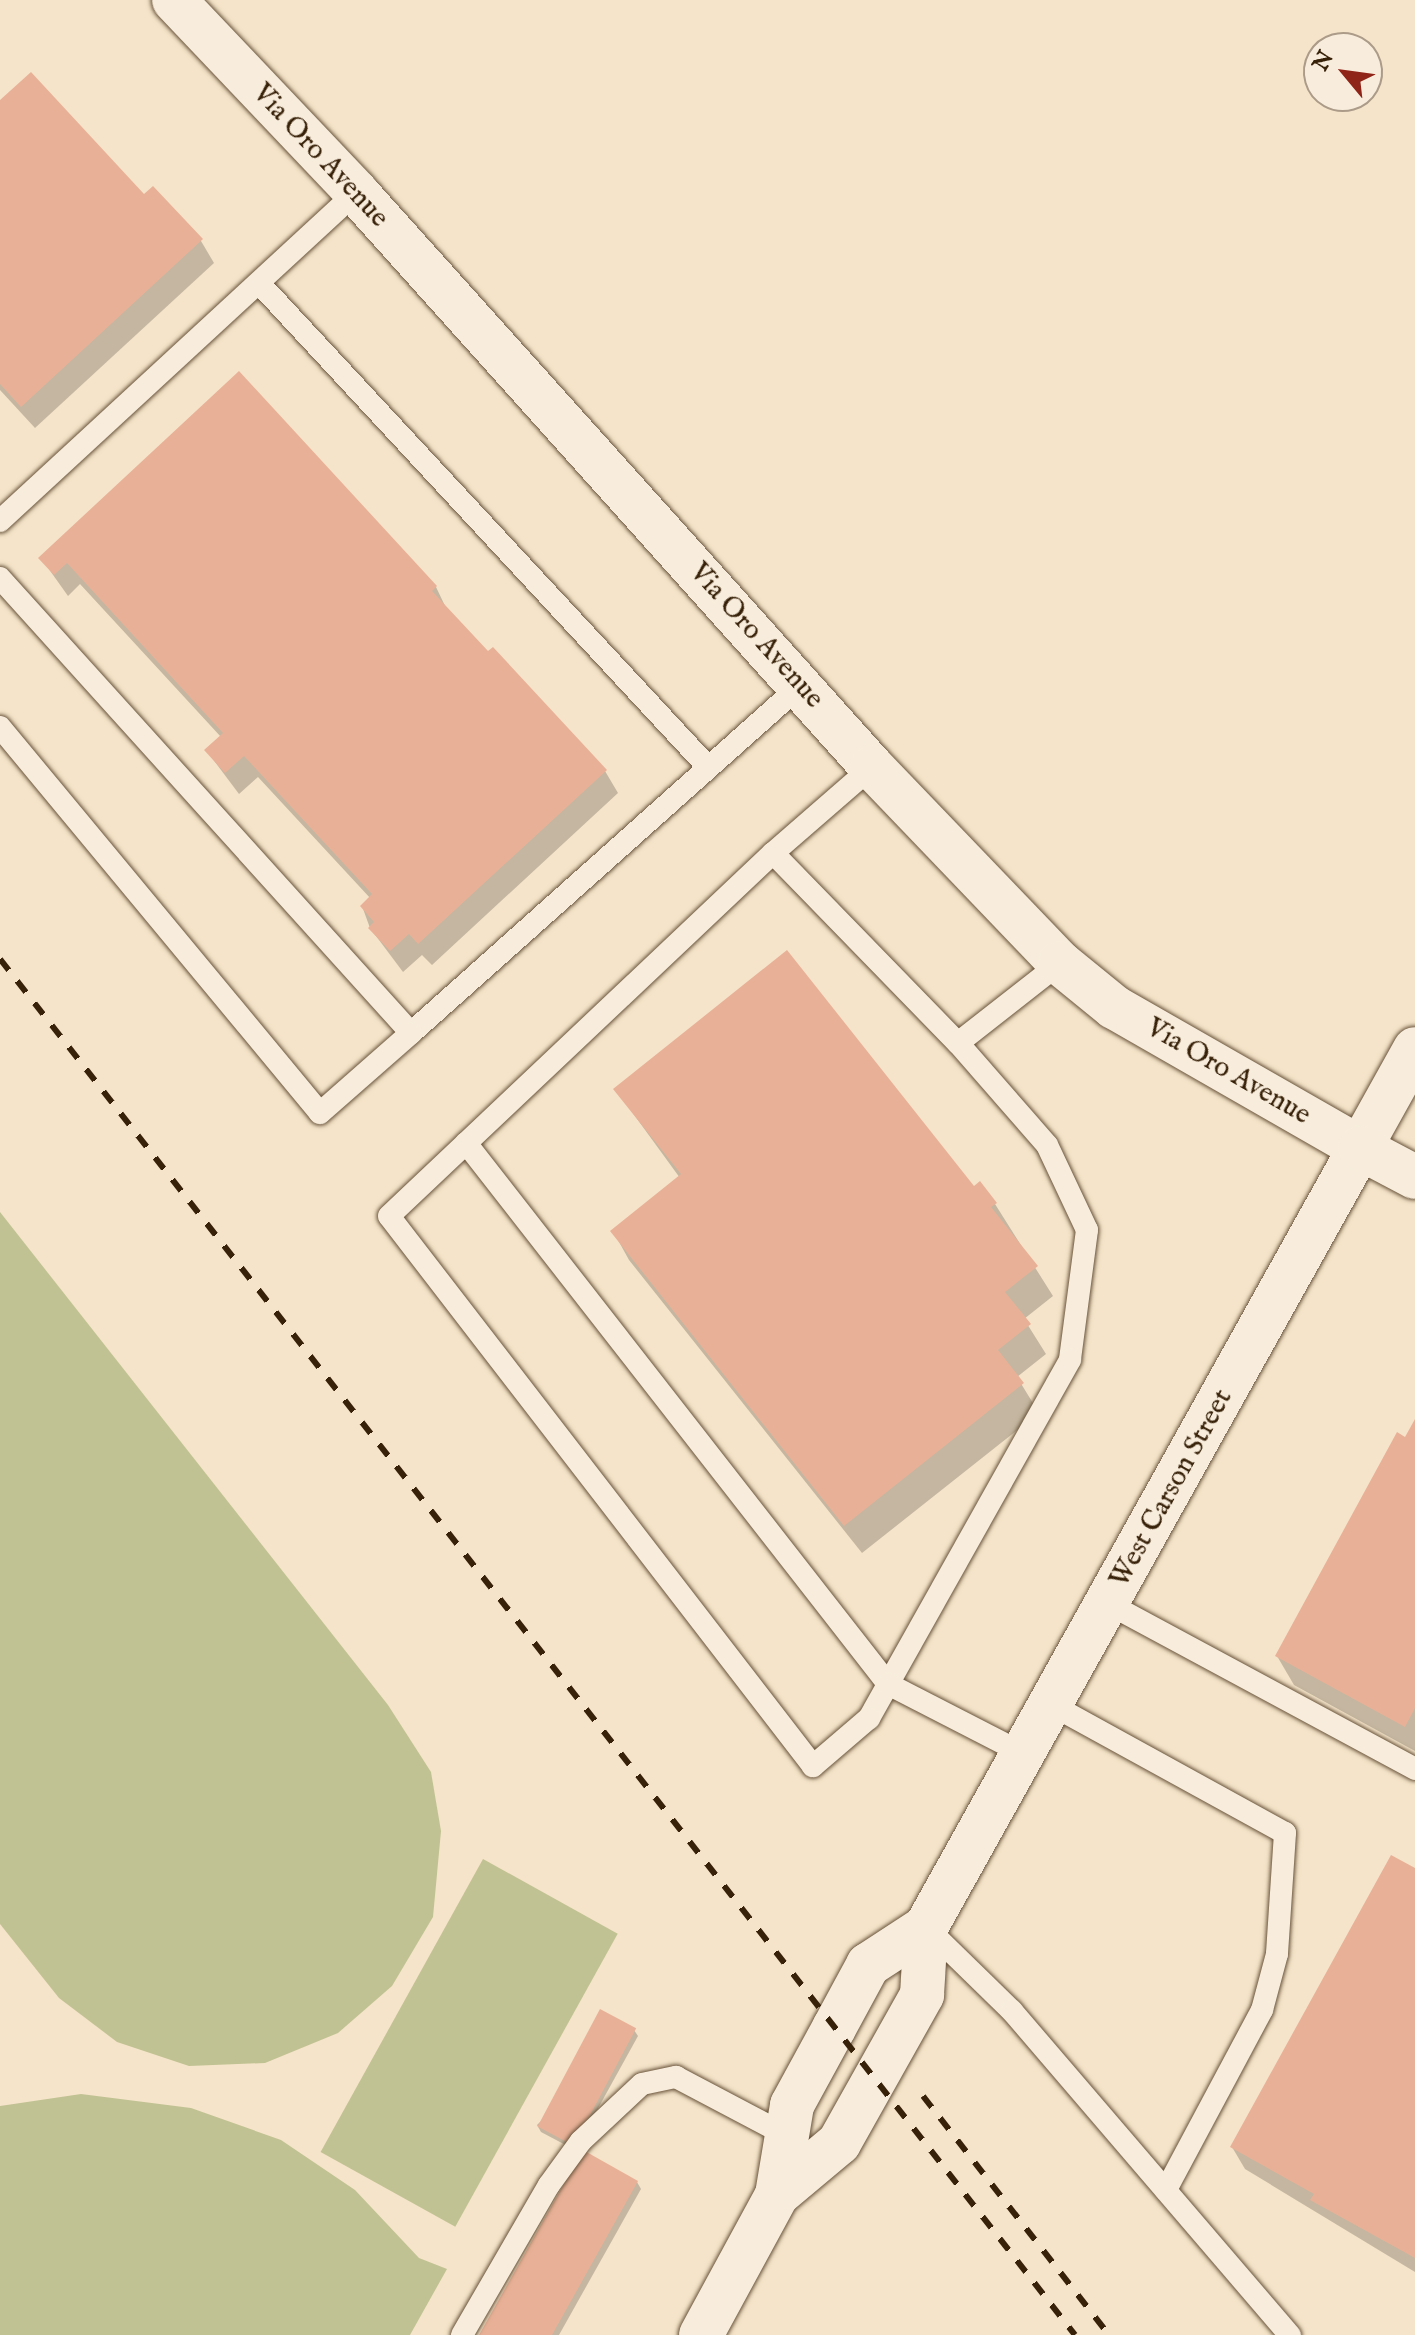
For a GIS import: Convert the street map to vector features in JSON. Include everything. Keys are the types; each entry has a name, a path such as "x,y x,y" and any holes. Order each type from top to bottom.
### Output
{"street":[{"name":"Via Oro Avenue","path":"174,0 356,192 872,767 1060,963 1114,1007 1415,1177"},
{"name":"West Carson Street","path":"777,2195 839,2143 922,1995 926,1927 1109,1604 1415,1049"},
{"name":"West Carson Street","path":"777,2195 792,2105 868,1965 926,1927"},
{"path":"701,2335 777,2195"}],"lane":[{"path":"0,521 356,192"},
{"path":"259,283 707,766"},
{"path":"0,578 411,1033"},
{"path":"0,727 320,1113 801,685"},
{"path":"773,853 958,1043 1047,1145 1087,1230 1070,1360 869,1718 813,1766 389,1216 773,853 872,767"},
{"path":"958,1043 1060,963"},
{"path":"466,1143 888,1684 1024,1754"},
{"path":"1109,1604 1415,1769"},
{"path":"1052,1705 1285,1833 1280,1927 1262,2010 1166,2190"},
{"path":"926,1927 1012,2011 1290,2335"},
{"path":"462,2335 549,2185 581,2141 642,2084 676,2077 788,2136"}],"green space":[{"path":"0,1212 388,1705 431,1772 441,1831 433,1917 392,1986 338,2033 265,2063 189,2066 117,2042 59,1998 0,1924"},
{"path":"483,1859 618,1934 455,2227 321,2152"},
{"path":"81,2094 191,2108 281,2140 355,2190 419,2258 447,2269 410,2335 0,2335 0,2106"}],"building":[{"path":"31,72 144,194 153,186 203,239 21,407 0,384 0,100"},
{"path":"239,371 437,586 432,591 488,651 493,647 607,770 418,944 409,934 390,951 368,928 374,922 360,906 372,894 244,756 225,773 204,750 223,733 67,563 54,575 38,558"},
{"path":"787,950 974,1186 980,1181 997,1203 991,1207 1038,1266 1005,1292 1031,1324 998,1350 1024,1383 844,1526 610,1231 681,1174 613,1089"},
{"path":"1415,1419 1415,1708 1405,1727 1275,1656 1397,1432 1405,1437"},
{"path":"1391,1855 1415,1868 1415,2258 1310,2200 1314,2194 1230,2147"},
{"path":"600,2009 636,2028 574,2146 538,2126"},
{"path":"583,2150 638,2181 552,2335 479,2335"}],"railway":[{"path":"0,959 1075,2335"},
{"path":"923,2096 1109,2335"}]}
